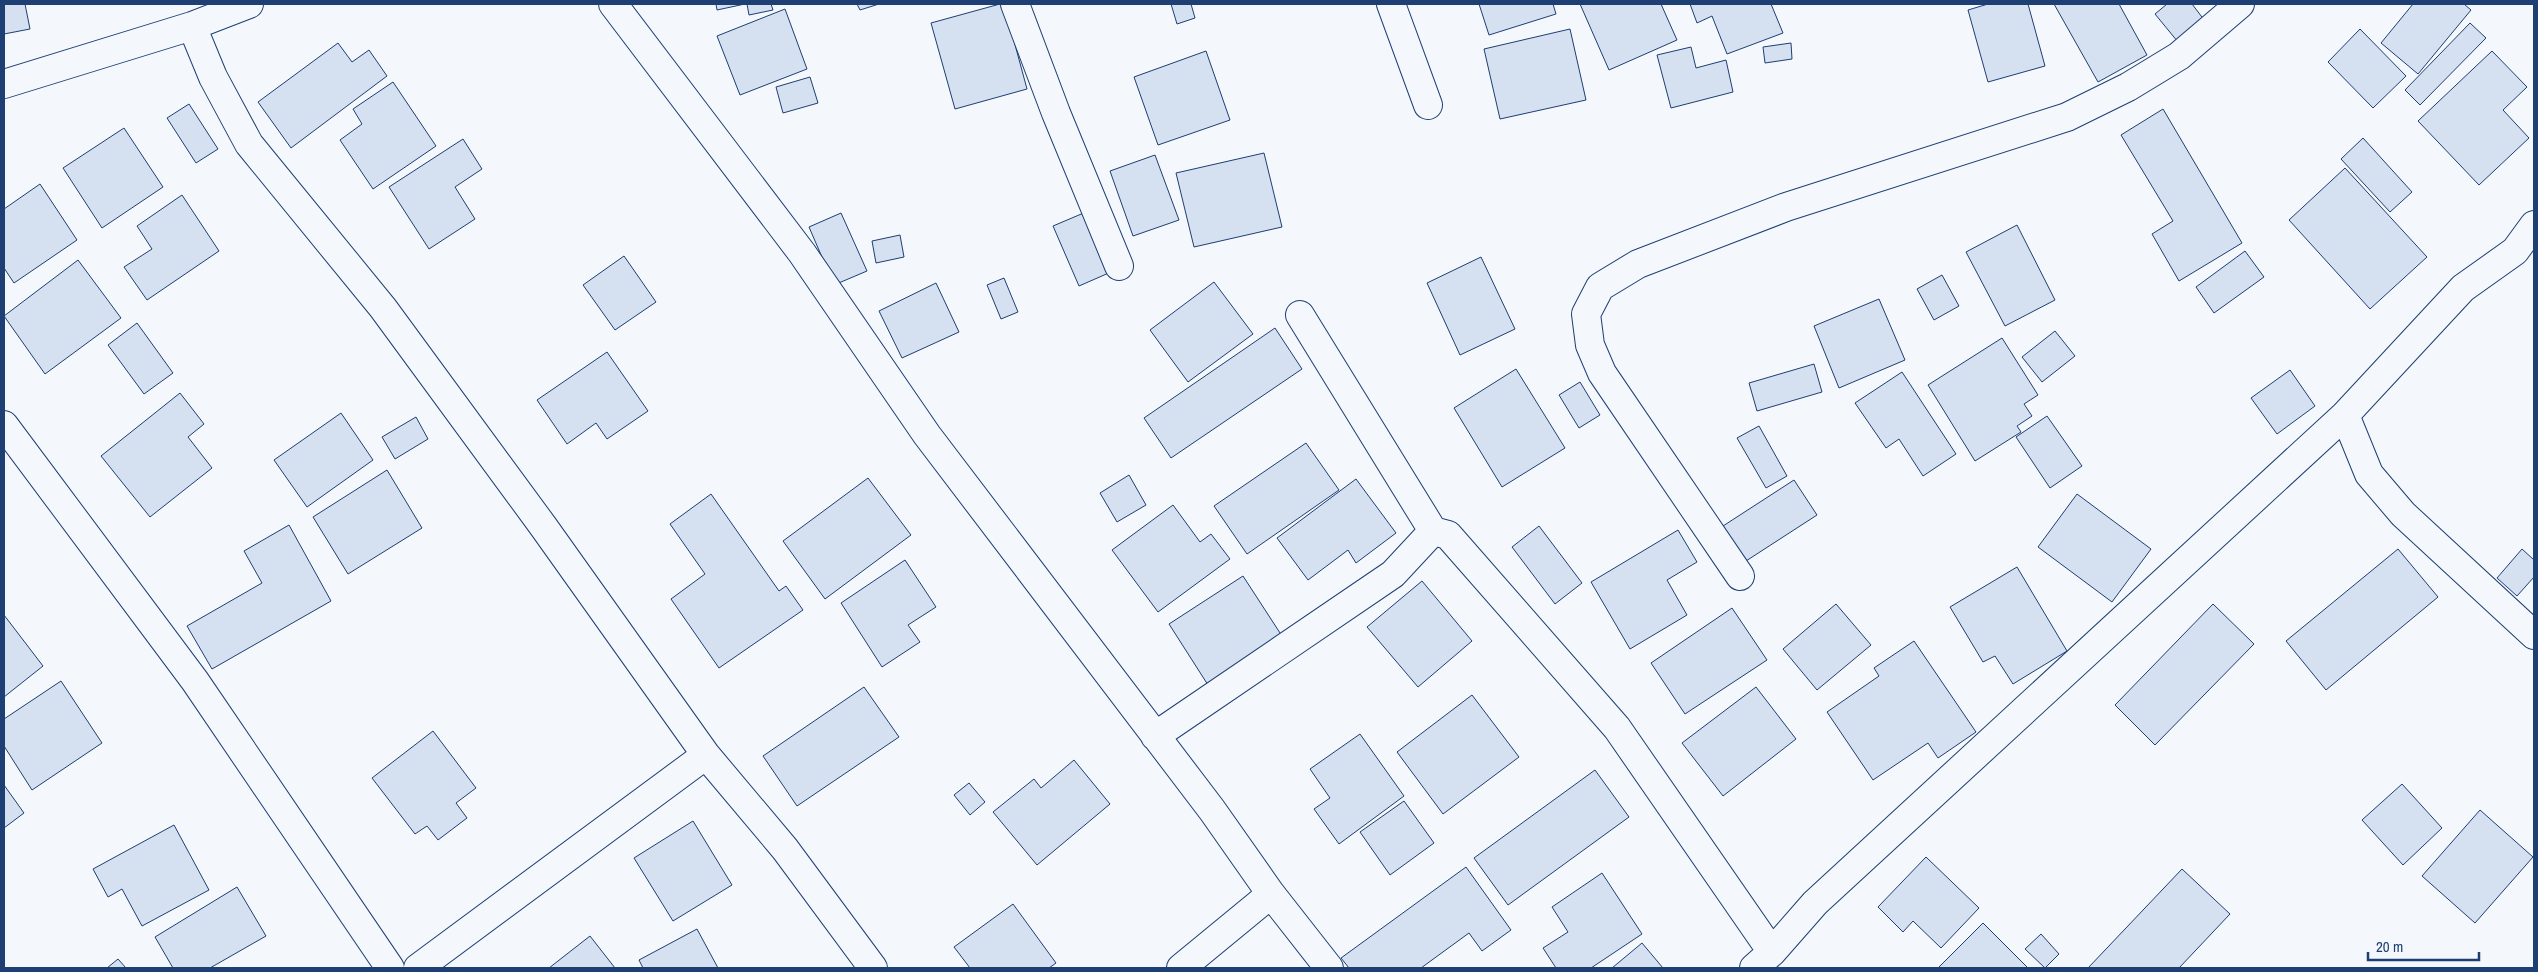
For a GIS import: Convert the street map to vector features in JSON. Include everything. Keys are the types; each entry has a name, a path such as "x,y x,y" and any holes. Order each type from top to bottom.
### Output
{"street":[{"path":"4,84 192,26 249,4"},
{"path":"614,4 802,253 927,435 1212,810 1272,894 1329,968"},
{"path":"1015,4 1056,113 1119,266"},
{"path":"1391,4 1428,105"},
{"path":"1740,576 1602,373 1590,346 1586,314 1600,287 1638,264 1786,207 2067,117 2128,87 2179,56 2240,4"},
{"path":"192,26 213,77 249,144 383,308 543,526 706,754 785,849 873,968"},
{"path":"1300,315 1433,531 1448,535 1617,728 1763,960 1815,903 2345,415 2462,288 2515,251 2534,225"},
{"path":"2345,415 2369,474 2403,514 2534,634"},
{"path":"4,425 194,682 390,968"},
{"path":"1155,736 1392,574 1433,531"},
{"path":"418,968 706,754"},
{"path":"1181,968 1272,894"}],"building":[{"path":"4,4 25,4 30,29 4,34"},
{"path":"716,4 745,4 717,10"},
{"path":"747,4 771,4 773,10 749,15"},
{"path":"857,4 879,4 860,10"},
{"path":"1004,4 1027,89 955,109 931,23"},
{"path":"1171,4 1191,4 1195,18 1177,24"},
{"path":"1479,4 1553,4 1556,14 1489,35"},
{"path":"1580,4 1661,4 1677,40 1609,70"},
{"path":"1690,4 1771,4 1783,33 1727,54 1712,16 1697,23"},
{"path":"1988,4 2028,4 2045,66 1988,82 1968,10"},
{"path":"2054,4 2119,4 2147,55 2098,82"},
{"path":"2167,4 2192,4 2205,21 2178,42 2155,14"},
{"path":"2413,4 2464,4 2471,10 2418,74 2381,43"},
{"path":"785,9 807,69 740,95 717,36"},
{"path":"2470,23 2486,38 2420,105 2405,90"},
{"path":"1570,29 1586,100 1500,119 1484,49"},
{"path":"2360,29 2406,76 2373,108 2328,62"},
{"path":"338,43 352,62 369,50 387,76 291,148 258,102"},
{"path":"1791,43 1792,59 1765,63 1763,47"},
{"path":"1691,47 1696,68 1726,60 1733,92 1671,108 1657,55"},
{"path":"1206,51 1230,120 1158,145 1134,77"},
{"path":"2492,51 2527,87 2503,110 2529,138 2479,185 2418,121"},
{"path":"810,77 818,103 783,113 776,87"},
{"path":"393,82 436,146 373,189 340,140 362,124 353,109"},
{"path":"189,104 218,149 196,163 167,118"},
{"path":"2163,109 2242,243 2179,281 2152,234 2173,221 2121,135"},
{"path":"124,128 163,187 102,228 63,168"},
{"path":"2363,138 2412,192 2390,212 2341,159"},
{"path":"463,139 482,169 455,187 475,219 429,249 389,187"},
{"path":"1264,153 1282,227 1194,247 1176,173"},
{"path":"1155,155 1179,220 1133,236 1110,171"},
{"path":"2345,168 2427,257 2370,309 2289,220"},
{"path":"40,184 77,240 14,283 4,268 4,209"},
{"path":"182,195 219,251 147,300 124,267 152,249 137,226"},
{"path":"1086,212 1111,272 1079,286 1053,226"},
{"path":"841,213 867,271 834,285 809,227"},
{"path":"2017,225 2055,300 2005,326 1966,252"},
{"path":"900,235 904,257 876,263 872,241"},
{"path":"2245,251 2264,277 2214,313 2196,287"},
{"path":"624,256 656,302 615,330 583,285"},
{"path":"1481,257 1515,329 1460,355 1427,283"},
{"path":"78,260 121,318 45,374 4,316"},
{"path":"1942,275 1959,306 1934,320 1917,289"},
{"path":"1004,278 1018,312 1001,319 987,285"},
{"path":"1214,282 1253,334 1188,382 1150,330"},
{"path":"936,283 959,332 902,358 879,311"},
{"path":"1879,299 1905,360 1839,388 1814,326"},
{"path":"137,323 173,373 144,394 108,345"},
{"path":"1275,328 1302,369 1171,458 1144,418"},
{"path":"2055,331 2075,356 2042,382 2022,357"},
{"path":"2002,338 2038,395 2024,404 2032,416 2017,426 2021,432 1975,461 1928,385"},
{"path":"607,352 648,411 607,439 596,423 567,444 537,400"},
{"path":"1814,364 1822,392 1757,411 1749,383"},
{"path":"1516,369 1565,448 1502,487 1454,408"},
{"path":"2290,370 2315,406 2277,434 2251,398"},
{"path":"1902,372 1956,454 1923,476 1899,439 1886,448 1855,403"},
{"path":"1580,382 1600,415 1579,428 1559,395"},
{"path":"180,393 204,424 188,437 212,468 150,517 101,456"},
{"path":"341,413 373,460 307,507 274,460"},
{"path":"2047,416 2082,466 2050,488 2016,437"},
{"path":"416,417 428,439 395,459 382,437"},
{"path":"1759,426 1787,476 1766,488 1737,438"},
{"path":"1306,443 1339,490 1247,554 1214,506"},
{"path":"387,470 422,528 348,574 313,517"},
{"path":"1129,475 1146,505 1117,522 1100,493"},
{"path":"868,478 911,535 825,599 783,541"},
{"path":"1356,479 1396,533 1356,563 1348,550 1308,580 1277,538"},
{"path":"1794,480 1817,515 1746,561 1723,526"},
{"path":"711,494 779,591 786,586 803,610 719,668 671,599 705,574 670,524"},
{"path":"2077,494 2151,549 2112,602 2038,547"},
{"path":"1173,505 1200,542 1211,534 1230,559 1158,612 1112,550"},
{"path":"289,525 331,601 212,669 187,626 262,583 244,551"},
{"path":"1539,526 1582,583 1555,604 1512,547"},
{"path":"1678,530 1697,562 1667,580 1687,615 1630,649 1591,582"},
{"path":"2398,549 2438,597 2326,690 2286,641"},
{"path":"2522,549 2534,560 2534,577 2517,596 2497,578"},
{"path":"905,560 936,607 908,625 920,642 882,667 841,603"},
{"path":"2017,567 2067,651 2013,684 1995,656 1983,662 1950,607"},
{"path":"1243,576 1282,636 1208,685 1169,624"},
{"path":"1422,581 1472,641 1418,687 1367,627"},
{"path":"1836,604 1871,645 1817,690 1783,649"},
{"path":"2213,604 2254,644 2155,745 2115,705"},
{"path":"1732,608 1767,660 1685,714 1651,663"},
{"path":"4,615 43,666 4,697"},
{"path":"1914,641 1976,732 1938,758 1928,743 1873,780 1827,712 1879,676 1874,668"},
{"path":"61,681 102,743 32,790 4,746 4,719"},
{"path":"864,687 899,737 797,806 763,756"},
{"path":"1756,687 1796,739 1723,796 1682,743"},
{"path":"1472,695 1519,757 1443,814 1397,752"},
{"path":"433,731 476,788 456,803 467,818 438,840 427,826 415,834 372,778"},
{"path":"1360,734 1404,796 1339,844 1314,809 1330,798 1310,769"},
{"path":"1074,760 1110,804 1037,865 993,812 1034,779 1041,788"},
{"path":"1595,770 1629,817 1508,905 1474,858"},
{"path":"969,783 985,802 970,815 954,795"},
{"path":"2402,784 2442,828 2403,865 2362,820"},
{"path":"4,785 24,813 4,828"},
{"path":"1404,801 1434,843 1390,875 1360,832"},
{"path":"2480,810 2533,857 2475,923 2422,876"},
{"path":"693,821 732,885 673,921 634,858"},
{"path":"174,825 209,890 142,926 122,889 108,897 93,869"},
{"path":"1926,857 1979,908 1941,948 1913,921 1903,932 1878,907"},
{"path":"1466,867 1511,930 1482,951 1469,933 1421,968 1349,968 1341,958"},
{"path":"2182,869 2230,914 2179,968 2088,968"},
{"path":"1602,873 1642,934 1591,968 1556,968 1543,948 1568,932 1552,907"},
{"path":"237,887 266,936 210,968 173,968 155,937"},
{"path":"1013,904 1056,963 1049,968 970,968 954,947"},
{"path":"1983,923 2028,968 1938,968"},
{"path":"697,929 718,968 643,968 639,960"},
{"path":"2041,934 2059,954 2045,968 2025,949"},
{"path":"590,936 615,968 549,968"},
{"path":"1642,943 1663,968 1612,968"},
{"path":"118,959 126,968 107,968"}]}
